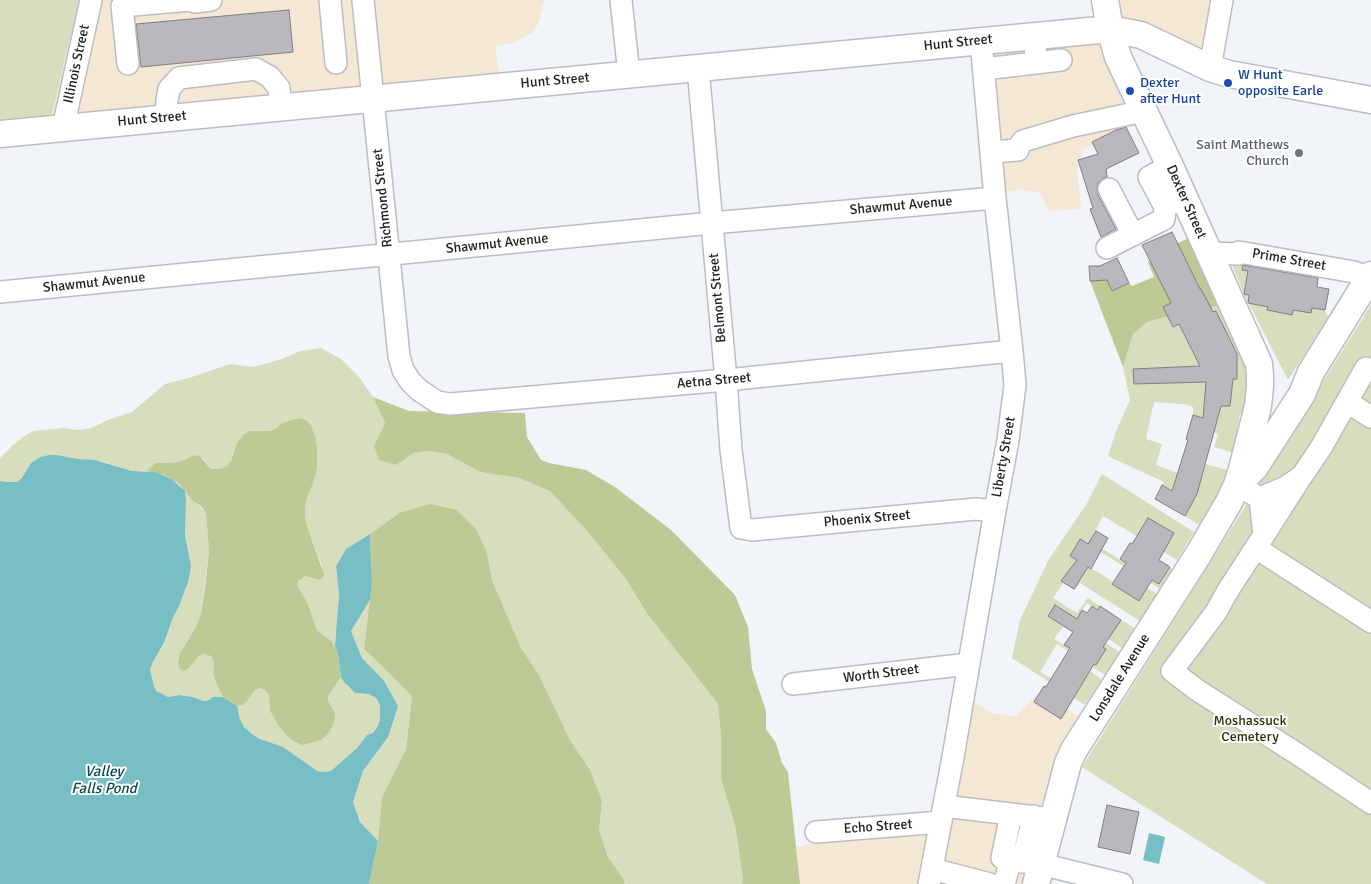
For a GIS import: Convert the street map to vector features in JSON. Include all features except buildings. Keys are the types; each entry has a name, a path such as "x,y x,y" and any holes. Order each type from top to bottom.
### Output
{"main road":[{"name":"Dexter Street","path":"1105,0 1110,29 1118,57 1170,166 1174,202 1210,253 1258,364 1260,375 1258,406"},
{"name":"Hunt Street","path":"0,134 1110,29 1140,34 1210,68 1229,74 1371,100"},
{"name":"Lonsdale Avenue","path":"1237,485 1255,467 1302,394 1311,372 1370,276"},
{"name":"Lonsdale Avenue","path":"1027,868 1043,818 1063,780 1074,750 1198,555 1229,502 1237,485 1247,452 1258,406 1277,398 1311,372"}],"street":[{"name":"Illinois Street","path":"63,128 91,0"},
{"path":"128,64 122,6 211,0"},
{"path":"330,0 336,62"},
{"name":"Richmond Street","path":"363,0 399,356 403,370 419,390"},
{"path":"621,0 629,75"},
{"path":"1210,68 1222,0"},
{"path":"1035,63 1036,35"},
{"name":"Liberty Street","path":"981,41 995,198 1015,385 1008,440 931,876 990,884"},
{"path":"984,69 1061,60"},
{"name":"Belmont Street","path":"698,68 731,450 740,528"},
{"path":"166,118 169,90 179,78 256,69 270,77 279,88 281,107"},
{"path":"991,152 1018,150 1023,141 1073,126 1144,111"},
{"path":"1109,189 1133,235"},
{"name":"Shawmut Avenue","path":"0,292 712,223 995,198"},
{"path":"1107,248 1164,219 1174,202"},
{"name":"Prime Street","path":"1210,253 1239,254 1240,252 1370,276"},
{"name":"Aetna Street","path":"419,390 437,402 450,404 726,380 1012,351"},
{"path":"1366,368 1322,446 1216,612 1172,671 1196,690 1371,803"},
{"path":"1347,402 1371,417"},
{"path":"1260,498 1286,487 1302,476"},
{"path":"1237,485 1260,498"},
{"path":"1260,498 1260,541"},
{"name":"Phoenix Street","path":"740,528 752,530 976,509 994,511"},
{"path":"1260,541 1371,622"},
{"name":"Worth Street","path":"793,684 969,664"},
{"name":"Echo Street","path":"816,832 943,814 1012,814 1043,818"},
{"path":"1012,814 1002,858 1027,868 1122,884"},
{"path":"1004,884 1027,868"}],"shaded area":[{"path":"0,0 546,0 541,5 543,8 538,24 532,33 513,43 495,46 501,83 52,127"},
{"path":"1109,0 1229,0 1217,64 1124,32 1130,125 1083,150 1077,166 1081,209 1049,211 1040,193 1019,189 1002,192 986,38 1114,29"},
{"path":"1039,692 1054,699 1090,725 1040,884 800,884 796,847 940,817 964,695 991,713 1016,716"}],"green space":[{"path":"0,0 79,0 51,118 0,123"},
{"path":"1191,237 1221,303 1173,327 1168,317 1147,322 1133,334 1123,367 1090,281 1107,280 1112,291 1129,283 1132,286 1154,277 1148,262 1179,248 1176,244"},
{"path":"1227,253 1320,269 1317,287 1329,289 1325,310 1328,317 1288,380 1244,294"},
{"path":"1221,303 1247,361 1248,398 1243,405 1242,414 1240,414 1233,453 1214,447 1218,434 1213,432 1216,421 1193,415 1193,407 1183,404 1154,402 1146,439 1162,444 1156,465 1178,473 1198,488 1206,464 1228,470 1221,491 1199,525 1185,516 1192,501 1162,485 1164,482 1108,456 1116,431 1130,400 1123,367 1133,334 1147,322 1165,317 1168,317 1173,327"},
{"name":"Moshassuck Cemetery","path":"1371,305 1371,884 1267,884 1082,767"},
{"path":"321,348 341,359 359,377 373,397 385,423 374,446 396,465 414,453 427,451 447,454 480,472 519,478 550,491 588,532 626,579 646,612 718,704 721,737 721,779 735,825 743,879 742,884 625,884 623,878 608,857 599,830 602,800 590,770 570,740 539,675 521,648 492,580 487,553 399,513 346,549 336,566 339,594 335,646 317,630 308,604 297,585 297,581 305,576 319,580 322,566 305,516 305,504 309,493 299,418 282,423 277,428 269,431 250,431 237,443 231,461 227,466 220,469 211,469 204,459 194,455 179,462 155,463 147,471 132,471 103,462 50,455 40,457 31,463 22,478 17,482 0,481 0,458 13,445 33,431 92,428 110,419 132,412 165,384 230,364 254,367 282,359 300,351"},
{"path":"373,397 409,411 525,413 527,437 541,460 586,470 615,487 671,530 735,595 748,627 752,669 766,711 766,729 776,743 782,763 788,772 800,884 742,884 743,879 735,825 721,779 721,737 718,704 646,612 626,579 588,532 550,491 519,478 480,472 447,454 427,451 414,453 396,465 379,460 374,446 385,423"},
{"path":"299,418 306,420 311,426 317,448 317,468 305,504 305,516 324,574 323,578 319,580 305,576 298,581 297,585 308,604 317,630 335,646 341,677 328,696 328,701 335,712 333,726 321,740 302,745 286,735 279,726 270,711 269,696 266,691 260,688 255,690 247,701 237,706 223,697 213,673 214,663 212,657 203,654 188,669 184,671 180,669 178,664 180,653 196,627 201,613 209,551 206,513 172,479 147,471 155,463 179,462 194,455 200,456 211,469 220,469 227,466 231,461 237,443 244,434 250,431 269,431 277,428 282,423"},
{"path":"1102,474 1194,532 1177,560 1103,516 1090,541 1159,584 1170,567 1172,569 1160,589 1080,539 1070,556 1111,580 1112,584 1139,601 1147,588 1157,594 1140,621 1080,583 1075,590 1063,583 1053,598 1077,613 1088,598 1100,606 1098,609 1087,603 1079,615 1121,620 1135,628 1122,648 1055,605 1048,616 1064,626 1054,639 1096,665 1106,649 1081,633 1083,629 1120,652 1105,675 1057,644 1040,672 1051,678 1060,665 1078,664 1093,673 1102,680 1085,705 1012,658 1020,620 1049,559 1086,505"},
{"path":"185,491 206,513 209,551 201,613 196,627 180,653 188,669 203,654 212,657 214,663 213,673 223,697 213,697 207,701 179,695 168,697 161,695 156,691 150,670 164,644 189,579 191,566 185,535"},
{"path":"430,504 457,510 476,529 487,553 492,580 521,648 539,675 570,740 590,770 602,800 599,830 608,857 623,878 625,884 369,884 378,841 382,797 406,749 412,696 364,649 372,582 370,534 399,513"},
{"path":"370,600 364,649 412,696 406,749 382,797 378,841 360,822 353,802 363,771 388,737 383,681 362,658 351,631"},
{"path":"341,677 355,693 369,694 376,698 380,705 380,719 373,733 367,735 357,748 331,771 317,771 252,734 244,727 240,719 237,706 242,705 255,690 260,688 266,691 269,696 270,711 274,717 321,740 333,726 335,712 328,701 328,695"}],"water":[{"name":"Valley Falls Pond","path":"49,455 95,460 132,471 155,472 172,479 185,491 185,535 191,566 189,579 180,604 164,643 150,670 156,691 168,697 179,695 203,701 213,697 223,697 237,706 244,727 252,734 260,739 283,747 317,771 331,771 357,748 367,735 373,733 380,719 380,705 376,698 369,694 355,693 344,682 341,677 335,646 339,594 336,566 346,549 370,534 372,582 370,600 351,631 362,658 384,681 398,706 388,737 363,771 353,802 360,822 378,841 369,884 0,884 0,481 17,482 22,478 31,463 40,457"},
{"path":"1149,833 1165,837 1159,864 1143,860"}],"place":[{"name":"W Hunt opposite Earle","path":"1228,83"},
{"name":"Dexter after Hunt","path":"1130,91"},
{"name":"Saint Matthews Church","path":"1299,153"}]}
